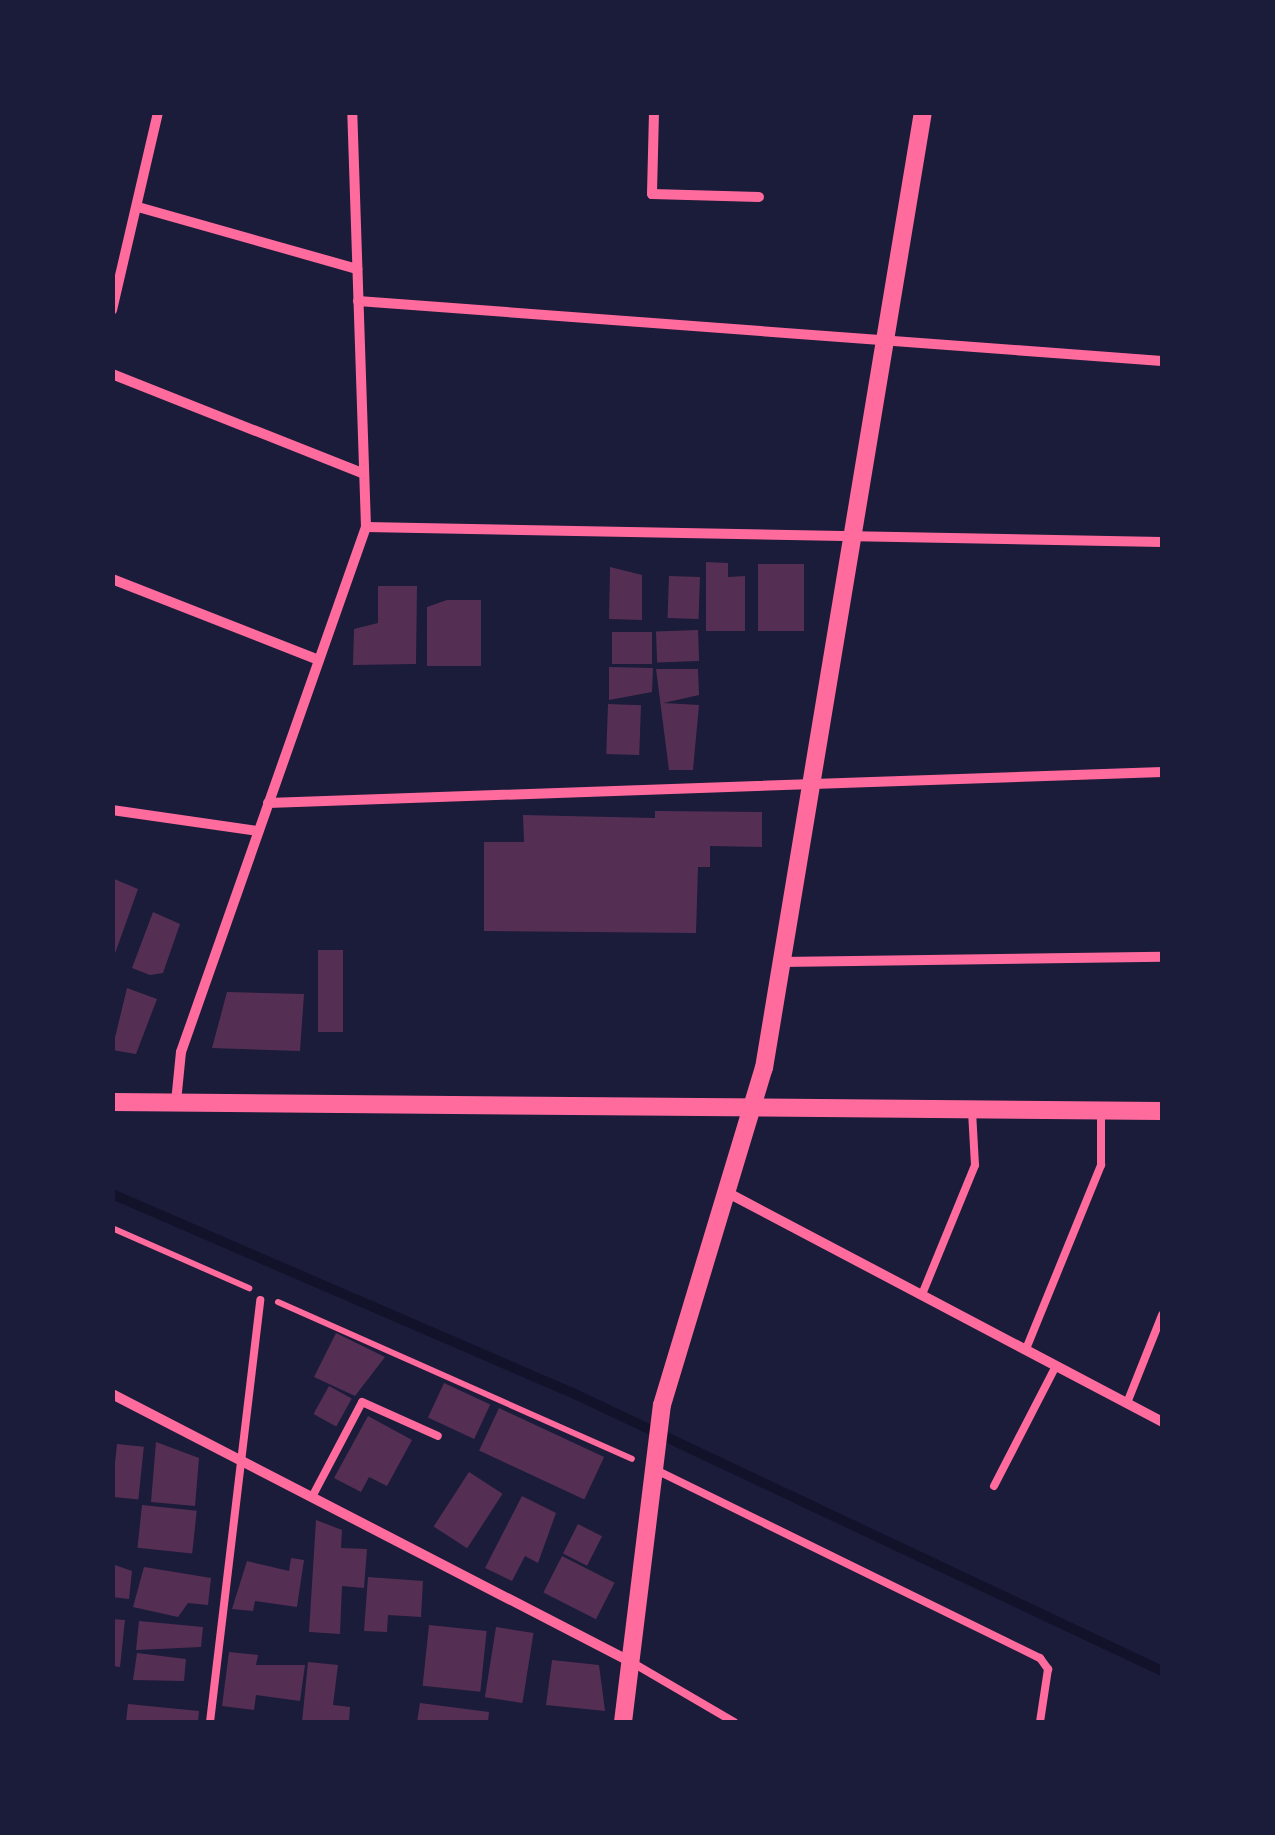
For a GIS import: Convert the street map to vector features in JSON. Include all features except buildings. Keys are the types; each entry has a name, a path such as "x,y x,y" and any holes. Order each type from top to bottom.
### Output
{"street":[{"path":"112,310 158,112"},
{"path":"176,1102 181,1052 366,527 352,112"},
{"path":"654,112 652,194 759,198"},
{"path":"623,1722 662,1404 732,1195 754,1114 923,112"},
{"path":"138,207 357,269"},
{"path":"358,301 1162,362"},
{"path":"112,374 364,474"},
{"path":"366,527 1162,542"},
{"path":"112,579 320,660"},
{"path":"268,802 1162,772"},
{"path":"112,810 258,831"},
{"path":"780,962 1162,957"},
{"path":"112,1102 754,1114 1162,1111"},
{"path":"732,1195 923,1292 1162,1422"},
{"path":"112,1394 628,1661"}],"lane":[{"path":"1026,1349 1100,1165 1101,1111"},
{"path":"923,1292 974,1166 972,1112"},
{"path":"210,1722 260,1300"},
{"path":"1128,1403 1162,1315"},
{"path":"994,1486 1056,1366"},
{"path":"312,1497 362,1402 438,1436"},
{"path":"653,1463 1040,1658 1048,1668 1040,1722"},
{"path":"628,1661 734,1722"}],"path":[{"path":"112,1228 653,1463"}],"waterway":[{"path":"112,1194 577,1395 1162,1671"}]}
